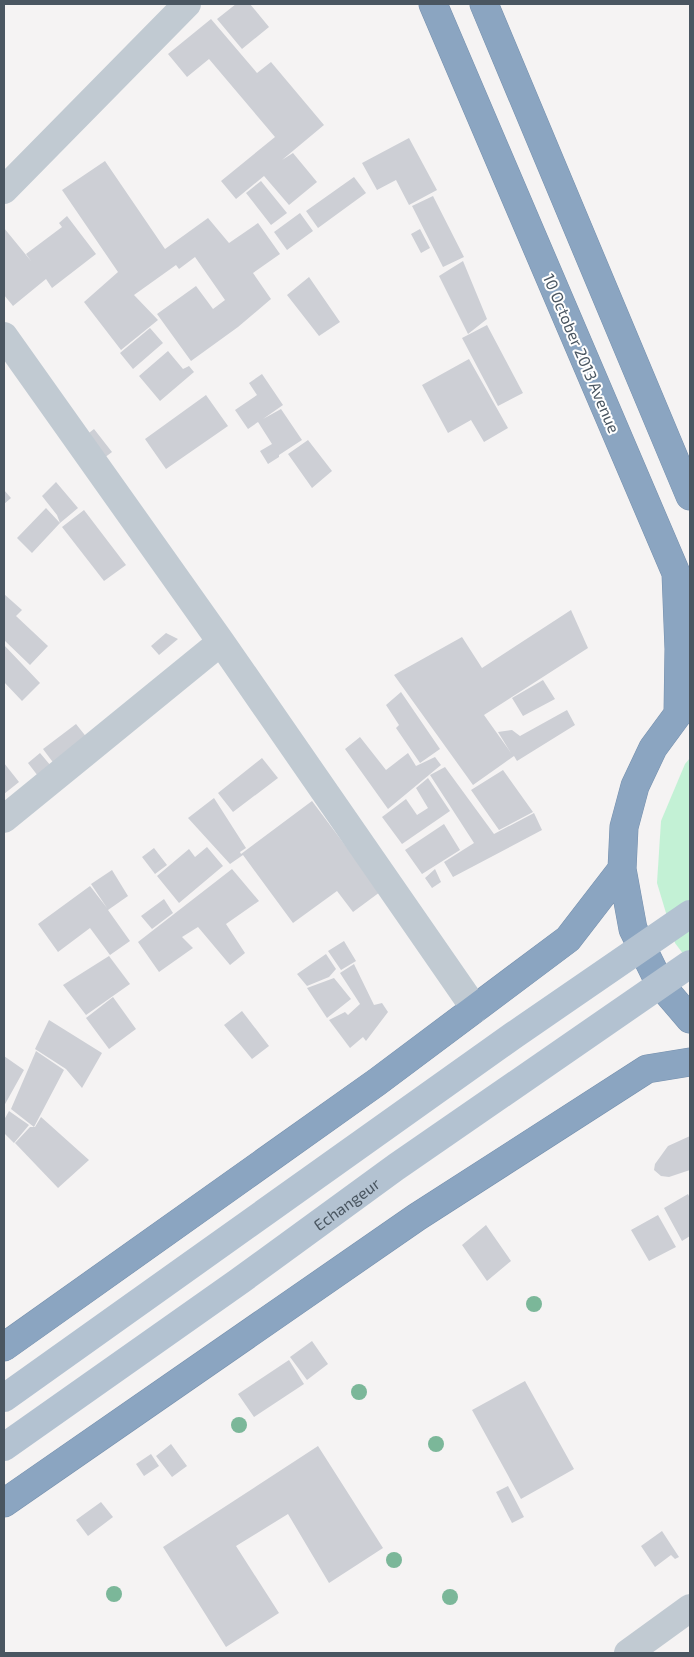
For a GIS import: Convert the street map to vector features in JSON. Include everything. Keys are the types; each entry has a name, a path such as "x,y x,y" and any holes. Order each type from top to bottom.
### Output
{"highway":[{"name":"10 October 2013 Avenue","path":"433,4 676,573 678,649 684,709"},
{"path":"484,4 690,496"},
{"path":"684,709 653,748 635,786 624,827 622,869 633,929 660,984 690,1019"},
{"path":"4,1347 369,1087 568,939 622,869"},
{"path":"4,1503 417,1217 647,1068 690,1062"}],"main road":[{"path":"4,1398 514,1035 690,914"},
{"name":"Echangeur","path":"4,1447 396,1167 690,964"}],"street":[{"path":"4,190 187,4"},
{"path":"4,336 221,642 475,1009"},
{"path":"4,819 221,642"},
{"path":"628,1653 690,1608"}],"green space":[{"path":"690,758 690,963 675,943 657,883 661,821 685,764"}],"building":[{"path":"236,4 250,4 269,27 242,49 217,19"},
{"path":"211,19 257,73 271,62 324,125 282,160 293,153 317,182 289,205 264,176 236,199 221,181 275,137 209,59 187,77 168,54"},
{"path":"409,138 437,190 409,205 396,180 377,190 362,163"},
{"path":"105,161 165,249 208,218 229,243 258,223 280,254 253,273 271,299 238,327 191,361 157,314 196,286 213,309 225,300 195,257 179,269 176,265 134,295 158,320 121,350 84,302 118,272 62,190"},
{"path":"354,177 366,193 318,228 306,211"},
{"path":"261,181 287,213 271,225 246,193"},
{"path":"433,196 464,257 443,267 412,206"},
{"path":"300,213 313,231 287,250 274,232"},
{"path":"67,216 96,254 52,288 46,279 13,306 4,295 4,228 31,261 26,254 62,227 59,223"},
{"path":"420,229 430,248 421,253 411,234"},
{"path":"463,261 487,319 468,334 439,276"},
{"path":"309,277 340,322 319,336 287,295"},
{"path":"487,325 523,393 498,406 462,338"},
{"path":"150,328 163,343 133,369 120,353"},
{"path":"168,351 183,369 189,366 194,372 160,401 139,376"},
{"path":"469,359 508,428 484,442 471,420 448,433 422,385"},
{"path":"262,374 283,405 263,419 281,409 302,440 268,464 260,451 272,444 258,422 248,429 235,410 257,395 249,383"},
{"path":"206,395 228,426 166,469 145,439"},
{"path":"94,429 112,452 100,461 85,436"},
{"path":"308,440 332,471 312,488 288,454"},
{"path":"56,482 78,508 60,523 57,515 42,496"},
{"path":"4,490 11,498 4,504"},
{"path":"46,508 60,523 32,553 17,538"},
{"path":"84,510 126,565 104,581 62,527"},
{"path":"4,594 22,610 16,616 48,646 30,665 4,640"},
{"path":"571,610 588,648 484,715 511,753 498,732 512,730 520,736 567,710 575,725 517,761 514,756 473,785 394,675 462,637 482,668"},
{"path":"166,633 178,639 159,655 151,646"},
{"path":"4,645 40,683 22,701 4,682"},
{"path":"543,680 555,699 523,716 512,698"},
{"path":"401,692 440,749 420,763 396,728 399,725 386,705"},
{"path":"76,724 88,739 55,765 43,749"},
{"path":"360,737 386,770 408,753 416,766 435,757 441,765 388,809 345,749"},
{"path":"40,753 51,766 38,776 28,763"},
{"path":"262,758 278,778 233,812 218,793"},
{"path":"4,763 19,782 4,794"},
{"path":"445,767 494,834 534,813 542,830 453,877 444,862 474,843 430,775"},
{"path":"503,770 533,812 499,830 471,790"},
{"path":"428,778 450,811 402,844 382,817 406,799 417,815 428,808 416,788"},
{"path":"214,798 246,848 240,852 241,854 312,801 380,892 353,912 337,891 293,923 243,855 230,864 188,818"},
{"path":"444,824 460,850 422,874 405,850"},
{"path":"207,847 223,866 179,903 157,876 189,849 195,857"},
{"path":"154,848 167,865 155,874 142,857"},
{"path":"232,869 259,901 226,924 245,953 230,965 198,927 182,937 193,948 159,972 138,942"},
{"path":"435,869 441,882 432,888 425,878"},
{"path":"112,870 128,896 108,910 130,941 110,955 90,928 58,952 38,924 90,886 107,908 91,884"},
{"path":"164,899 173,913 152,929 141,916"},
{"path":"344,941 356,961 341,970 328,951"},
{"path":"326,954 336,969 329,977 307,986 297,974"},
{"path":"109,956 130,984 86,1015 63,985"},
{"path":"354,964 374,1005 382,1003 388,1012 366,1041 363,1037 350,1048 329,1020 345,1012 348,1015 360,1004 340,973"},
{"path":"334,978 351,999 327,1018 307,988"},
{"path":"113,997 136,1029 109,1049 86,1018"},
{"path":"242,1011 269,1046 252,1059 224,1025"},
{"path":"49,1020 102,1053 82,1088 66,1069 35,1049"},
{"path":"36,1051 64,1070 34,1127 11,1109"},
{"path":"4,1056 24,1070 4,1106"},
{"path":"9,1111 29,1125 14,1143 4,1133 4,1120"},
{"path":"41,1117 89,1160 58,1188 15,1143 30,1127 35,1127"},
{"path":"690,1136 690,1170 669,1177 661,1176 654,1170 655,1164 668,1146"},
{"path":"688,1194 690,1198 690,1236 682,1241 664,1208"},
{"path":"658,1215 676,1247 649,1261 631,1230"},
{"path":"486,1225 511,1261 487,1281 462,1245"},
{"path":"312,1341 328,1364 307,1380 290,1357"},
{"path":"289,1360 304,1384 254,1417 238,1394"},
{"path":"525,1381 574,1469 521,1499 472,1410"},
{"path":"171,1444 187,1466 172,1477 156,1456"},
{"path":"318,1446 383,1548 329,1583 288,1514 236,1546 279,1613 226,1647 163,1547"},
{"path":"151,1454 159,1466 144,1476 136,1464"},
{"path":"508,1486 524,1517 512,1523 496,1492"},
{"path":"101,1502 113,1517 88,1536 76,1520"},
{"path":"662,1531 679,1557 675,1559 671,1555 655,1567 641,1546"}]}
